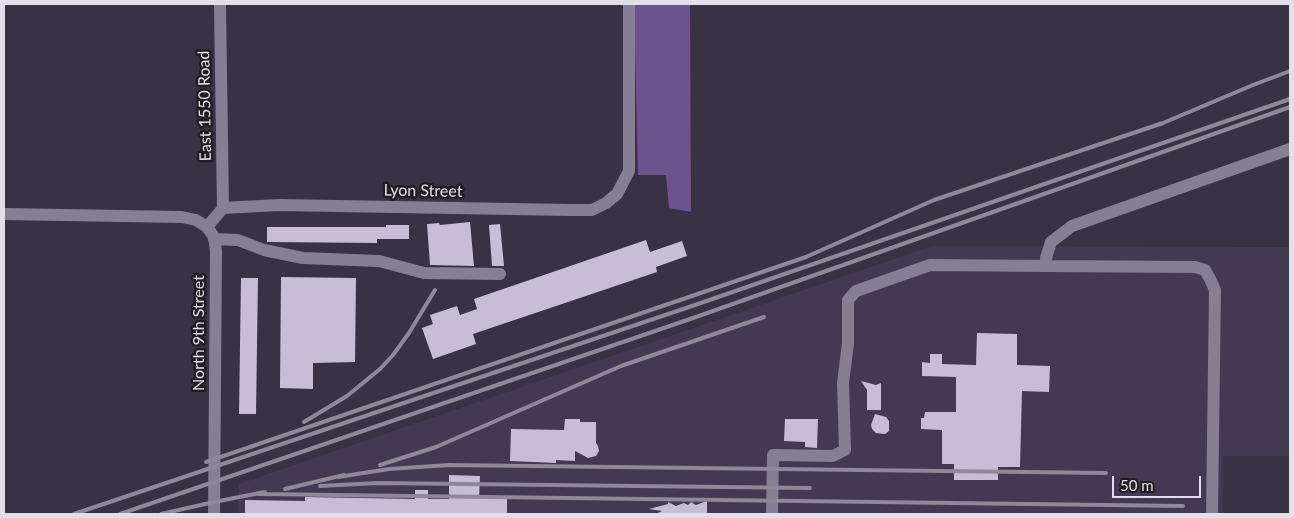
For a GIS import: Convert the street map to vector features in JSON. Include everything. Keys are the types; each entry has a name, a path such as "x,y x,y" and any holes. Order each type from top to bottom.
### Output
{"street":[{"name":"East 1550 Road","path":"220,4 223,208"},
{"name":"Lyon Street","path":"223,208 279,205 592,210 606,203 617,194 629,171 629,4"},
{"path":"1047,266 1046,258 1051,242 1072,226 1290,149"},
{"path":"4,214 182,217 196,220 207,227 223,208"},
{"name":"North 9th Street","path":"207,227 214,239 216,251 214,514"},
{"path":"214,239 238,240 264,250 303,258 379,261 424,273 500,274"},
{"path":"772,514 772,455 833,456 845,450 843,383 848,343 848,300 856,291 930,265 1195,267 1204,270 1215,290 1212,514"}],"shaded area":[{"path":"634,4 690,4 691,212 669,208 666,175 638,175"},
{"path":"932,246 1290,247 1290,456 1223,456 1223,514 238,514 239,484"}],"building":[{"path":"470,222 474,266 430,265 427,224 439,223 440,225"},
{"path":"500,224 504,266 492,266 489,225"},
{"path":"386,225 409,225 409,239 377,239 377,243 267,242 267,227 386,227"},
{"path":"646,240 650,252 682,241 687,256 656,267 657,272 473,334 476,344 433,359 422,328 433,324 430,315 457,306 460,315 477,309 474,299"},
{"path":"281,277 356,278 355,362 313,363 313,389 280,388"},
{"path":"241,278 258,278 256,414 239,414"},
{"path":"977,333 1017,334 1017,365 1050,366 1049,392 1022,391 1020,467 998,467 998,480 954,480 954,464 942,464 942,430 921,429 921,418 924,418 925,412 956,412 956,377 922,376 922,362 930,363 930,354 942,354 942,364 976,365"},
{"path":"861,381 876,385 881,383 881,410 867,410 867,390"},
{"path":"875,414 886,417 889,421 889,431 885,434 876,433 872,429 871,425"},
{"path":"565,419 580,419 580,422 596,422 596,443 599,451 596,456 588,458 575,451 575,461 556,460 556,463 510,461 511,429 564,430"},
{"path":"785,419 818,419 817,448 805,447 805,442 784,441"},
{"path":"449,475 480,476 479,498 507,499 507,514 245,514 245,500 305,501 305,497 415,499 415,490 428,490 428,499 449,499"},
{"path":"707,501 707,514 656,514 662,511 649,509 668,504 668,502 676,506 684,503 688,505 691,502 696,505"}],"railway":[{"path":"206,462 806,257 934,200 1163,123 1290,71"},
{"path":"74,514 695,305 1290,99"},
{"path":"120,514 696,317 1290,107"},
{"path":"304,422 347,396 380,369 409,333 435,290"},
{"path":"380,465 436,447 621,366 764,317"},
{"path":"338,477 389,469 449,465 1106,473"},
{"path":"285,489 344,475"},
{"path":"320,486 378,483 810,488"},
{"path":"161,514 265,492"},
{"path":"259,494 1183,506"}]}
